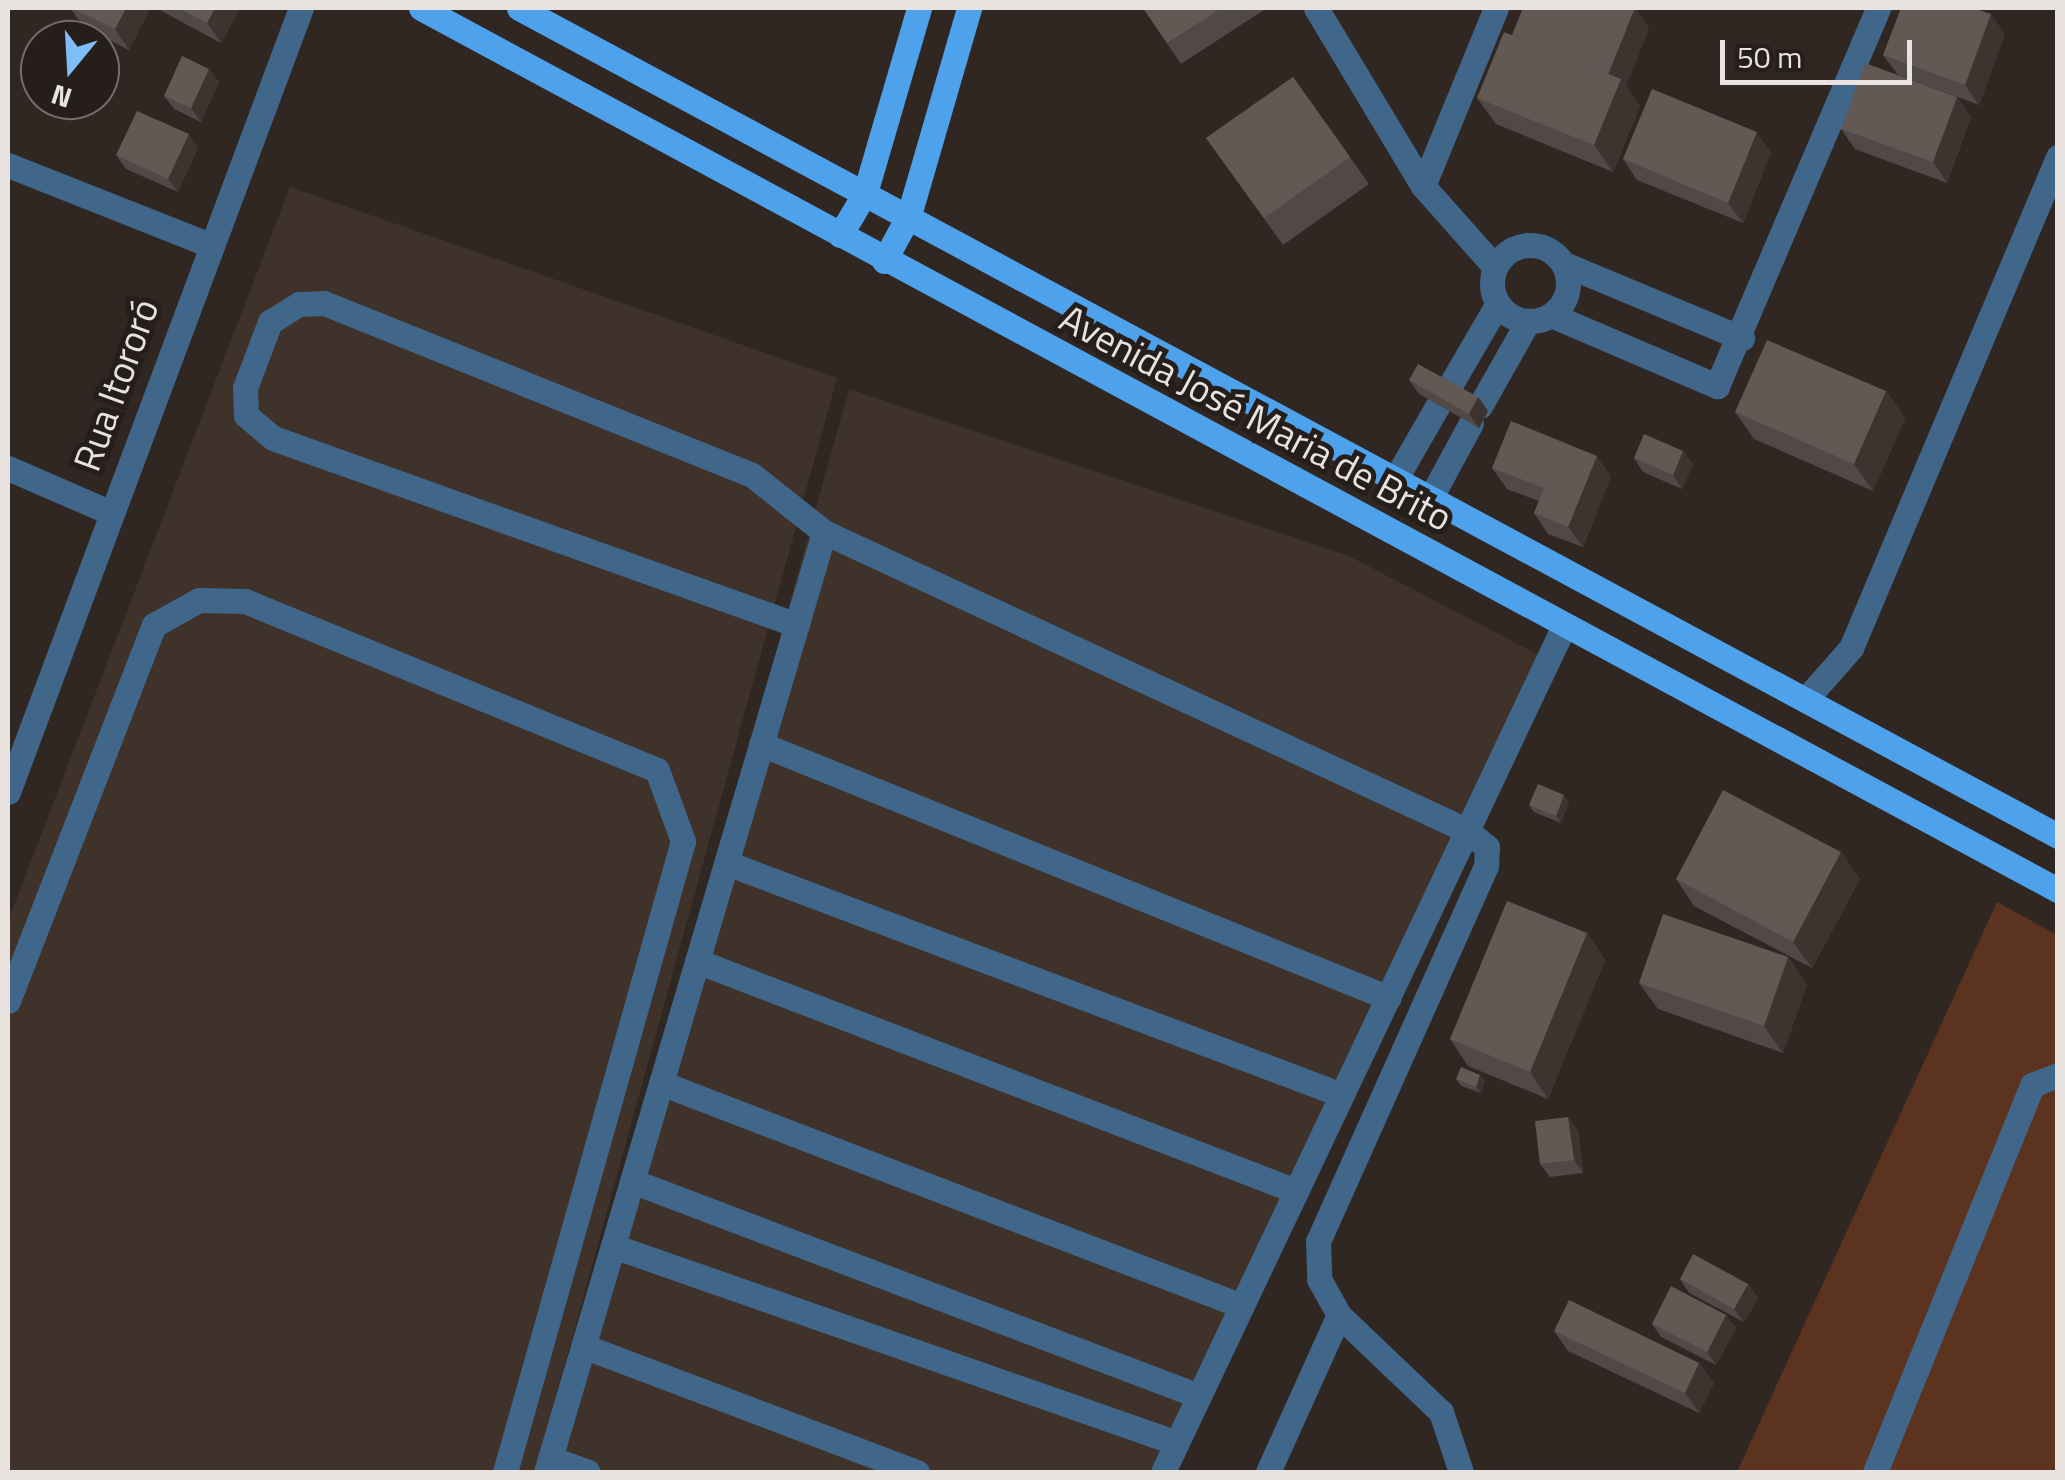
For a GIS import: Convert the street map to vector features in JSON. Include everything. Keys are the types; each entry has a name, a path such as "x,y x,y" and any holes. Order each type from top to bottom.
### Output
{"main road":[{"name":"Avenida José Maria de Brito","path":"421,8 884,261 2058,890"},
{"name":"Avenida José Maria de Brito","path":"519,8 2058,836"},
{"path":"840,235 865,193 919,8"},
{"path":"884,261 908,215 969,8"}],"street":[{"name":"Rua Itororó","path":"8,789 208,244 302,8"},
{"path":"1316,8 1423,186 1495,267 1498,303 1396,478"},
{"path":"1423,186 1496,8"},
{"path":"1498,303 1717,386 1742,338 1878,8"},
{"path":"1806,699 1850,648 2058,158"},
{"path":"8,164 208,244"},
{"path":"1495,267 1512,250 1535,245 1564,264 1742,338"},
{"path":"1431,497 1479,408 1540,318 1566,298 1564,264"},
{"path":"797,625 274,438 246,415 245,388 270,322 299,304 324,303 752,475 824,532 1466,830 1487,847 1486,866 1318,1240 1319,1280 1339,1316 1441,1412 1462,1472"},
{"path":"1447,390 1479,408"},
{"path":"8,468 109,512"},
{"path":"588,1472 548,1465 824,532"},
{"path":"8,1001 154,625 199,600 246,601 658,770 683,841 504,1472"},
{"path":"1163,1472 1564,626"},
{"path":"762,744 1388,998"},
{"path":"726,863 1342,1095"},
{"path":"697,961 1296,1191"},
{"path":"1876,1472 2032,1085 2058,1076"},
{"path":"661,1083 1242,1306"},
{"path":"632,1181 1199,1396"},
{"path":"612,1246 1176,1443"},
{"path":"1268,1472 1339,1316"},
{"path":"583,1346 917,1472"}],"shaded area":[{"path":"290,187 837,378 535,1472 8,1472 8,921"},
{"path":"849,389 1349,556 1543,657 1155,1472 548,1472"},
{"path":"1997,902 2057,935 2057,1472 1737,1472"}],"building":[{"path":"71,8 126,8 120,20 96,20"},
{"path":"179,8 215,8 207,23"},
{"path":"1143,8 1222,8 1167,43"},
{"path":"1523,8 1635,8 1608,74 1512,35"},
{"path":"1901,8 1973,8 1991,14 1965,85 1883,55"},
{"path":"1504,32 1621,79 1594,145 1477,98"},
{"path":"182,56 209,69 191,108 164,96"},
{"path":"1865,63 1957,97 1933,162 1841,129"},
{"path":"1293,77 1350,157 1264,218 1206,138"},
{"path":"1652,89 1757,132 1728,203 1623,159"},
{"path":"137,111 189,134 168,179 116,155"},
{"path":"1767,340 1886,391 1854,464 1735,412"},
{"path":"1418,364 1478,397 1469,414 1409,380"},
{"path":"1511,421 1597,456 1568,527 1534,513 1544,488 1492,468"},
{"path":"1644,434 1683,451 1673,475 1634,458"},
{"path":"1538,784 1564,795 1556,816 1529,805"},
{"path":"1723,790 1841,852 1793,942 1676,879"},
{"path":"1507,901 1587,933 1530,1072 1450,1039"},
{"path":"1663,914 1788,957 1764,1026 1639,983"},
{"path":"1461,1067 1480,1075 1476,1087 1456,1079"},
{"path":"1568,1117 1574,1160 1540,1164 1535,1121"},
{"path":"1693,1254 1748,1284 1734,1309 1680,1279"},
{"path":"1671,1286 1726,1315 1707,1352 1652,1324"},
{"path":"1569,1300 1699,1363 1685,1393 1554,1331"}]}
